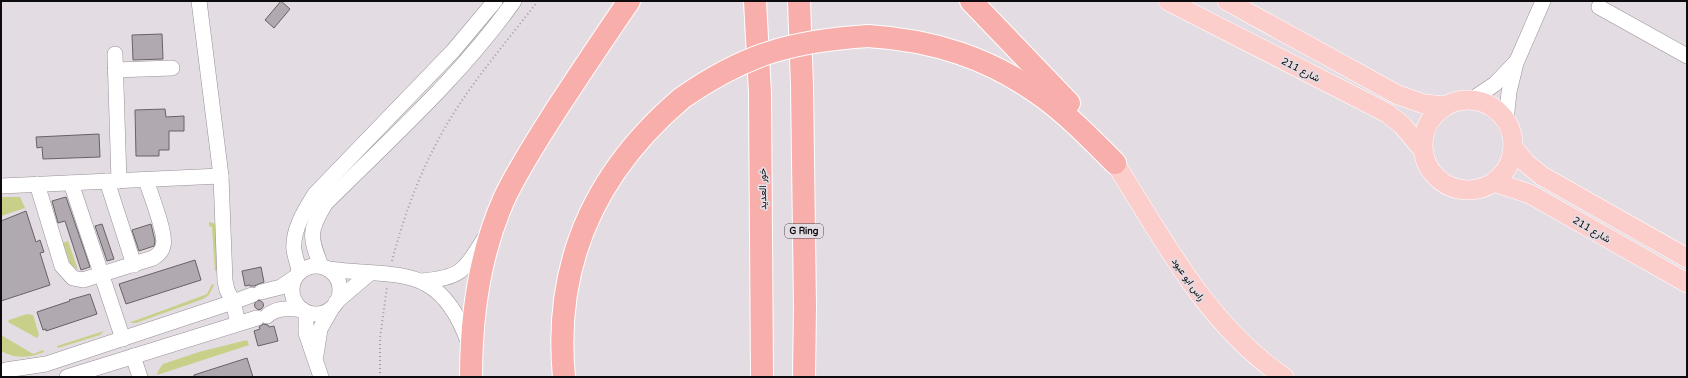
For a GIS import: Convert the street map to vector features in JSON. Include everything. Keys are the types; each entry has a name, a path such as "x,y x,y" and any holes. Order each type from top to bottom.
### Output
{"highway":[{"path":"471,377 471,351 478,280 494,224 508,192 536,142 629,1"},
{"name":"خور العديد","path":"755,1 760,93 762,377"},
{"name":"G Ring","path":"799,1 802,86 805,307 804,377"},
{"path":"971,1 1086,121 1115,163"},
{"path":"564,377 562,346 566,288 575,253 586,222 601,191 635,142 658,118 682,98 724,71 749,59 780,48 835,38 868,36 914,41 947,48 980,61 1016,80 1043,97 1070,118 1115,163"}],"main road":[{"name":"شارع 211","path":"1168,1 1387,113 1402,125 1423,150"},
{"path":"1227,1 1398,95 1424,104 1446,106"},
{"path":"1471,100 1494,109 1506,121 1512,138 1513,147 1508,167 1494,182 1483,187 1462,190 1446,184 1430,169 1423,150 1423,141 1428,125 1439,111 1446,106 1471,100"},
{"name":"شارع 211","path":"1513,147 1525,162 1542,176 1687,258"},
{"name":"راس ابو عبود","path":"1115,163 1193,286 1217,316 1248,348 1284,377"},
{"name":"شارع 211","path":"1494,182 1530,194 1687,283"}],"street":[{"path":"199,1 220,176 225,281 227,290 233,302 238,323"},
{"path":"321,377 306,333 305,311 295,302 291,290 297,275 294,248 296,232 304,212 316,194 453,51 495,1"},
{"path":"316,360 318,335 324,320 334,305 340,292 336,276 325,268 312,243 316,219 325,204 445,86 514,1"},
{"path":"1506,121 1509,92 1516,63 1543,1"},
{"path":"1599,7 1687,56"},
{"path":"114,54 113,181 134,265"},
{"path":"1471,100 1495,84 1516,63"},
{"path":"115,70 172,68"},
{"path":"1,186 220,176"},
{"path":"37,184 62,266 73,278 83,280 153,258 161,251 164,246 163,235 146,180"},
{"path":"71,183 123,339"},
{"path":"422,281 451,277 460,272 468,264 494,224"},
{"path":"9,373 36,367 281,287 310,266 370,273 389,273 422,281 435,289 446,300 462,325 471,351"},
{"path":"67,377 238,323 262,317 277,310 290,309 319,314 334,305 370,273"},
{"path":"133,356 140,377"}],"path":[{"path":"380,377 380,338 389,273 407,211 434,149 470,90 538,1"}],"green space":[{"path":"1,197 20,197 25,208 1,216"},
{"path":"209,222 216,224 219,271 215,271 212,227 209,226"},
{"path":"68,241 78,270 70,263 63,243"},
{"path":"212,284 214,285 209,295 203,299 136,323 130,322 207,294"},
{"path":"27,314 33,315 39,335 37,338 8,322 9,320"},
{"path":"104,331 100,335 58,348 57,346"},
{"path":"1,335 33,354 43,350 44,352 33,356 22,357 7,354 1,351"},
{"path":"247,340 249,345 157,375 163,364 199,352"}],"building":[{"path":"281,1 290,9 274,28 265,20"},
{"path":"162,34 163,59 133,60 132,35"},
{"path":"165,109 166,117 184,116 184,131 169,131 169,150 159,150 159,156 136,156 135,110"},
{"path":"99,134 100,157 43,159 42,147 37,148 36,137"},
{"path":"66,197 90,267 81,270 65,221 58,223 52,201"},
{"path":"26,211 36,242 40,240 44,252 40,253 50,285 1,301 1,221"},
{"path":"102,224 114,259 107,261 95,226"},
{"path":"151,224 155,241 154,246 139,251 132,230"},
{"path":"195,260 201,280 126,304 119,284"},
{"path":"261,267 264,282 254,286 245,286 242,271"},
{"path":"90,294 97,314 46,331 46,329 43,330 37,312"},
{"path":"259,300 264,305 259,310 254,305"},
{"path":"263,324 268,325 269,327 274,326 278,341 258,346 254,331 260,329 259,327"},
{"path":"247,358 253,377 194,377 194,375"}]}
